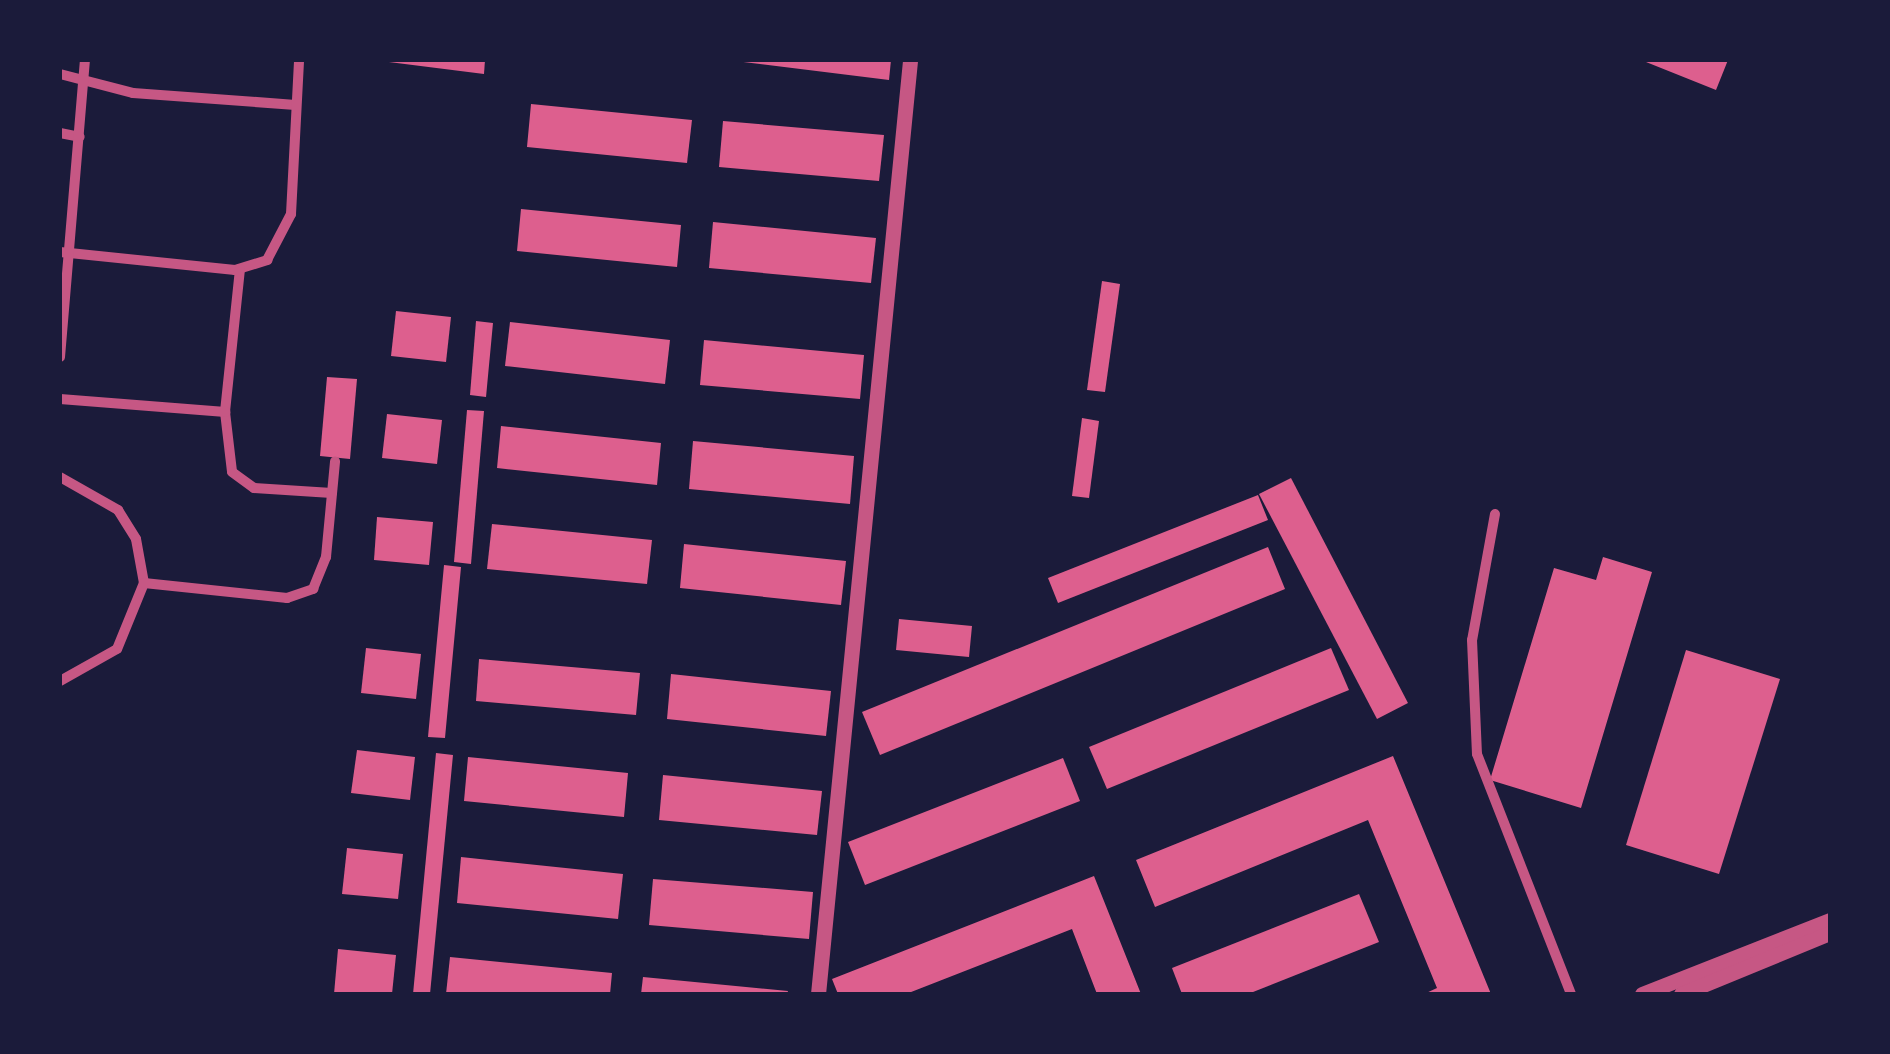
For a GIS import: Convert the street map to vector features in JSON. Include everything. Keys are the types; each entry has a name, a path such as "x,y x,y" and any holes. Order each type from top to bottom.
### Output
{"street":[{"path":"60,356 64,253 80,137 85,60"},
{"path":"64,253 240,270 267,260 286,233 299,60"},
{"path":"818,994 910,60"},
{"path":"60,74 133,93 296,104"},
{"path":"60,133 80,137"},
{"path":"240,270 225,412 239,482 332,493"},
{"path":"60,399 225,412"},
{"path":"144,583 300,596 326,558 335,460"},
{"path":"60,478 118,510 142,554 144,583 118,649 60,681"},
{"path":"1495,514 1472,640 1477,754 1571,994"},
{"path":"1642,994 1830,920"},
{"path":"1681,994 1830,933"}],"building":[{"path":"373,60 485,60 484,74"},
{"path":"727,60 891,60 889,80"},
{"path":"1641,60 1728,60 1716,90"},
{"path":"531,104 692,120 687,163 527,147"},
{"path":"723,121 884,135 879,181 719,167"},
{"path":"521,209 681,225 677,267 517,251"},
{"path":"713,222 876,238 871,283 709,268"},
{"path":"1102,281 1120,284 1105,392 1087,390"},
{"path":"396,311 451,317 446,362 391,356"},
{"path":"476,321 493,323 486,397 470,395"},
{"path":"510,322 670,340 665,384 505,366"},
{"path":"704,340 864,355 860,399 700,385"},
{"path":"327,377 357,379 350,459 320,456"},
{"path":"467,410 484,411 471,564 454,562"},
{"path":"387,414 442,420 437,464 382,458"},
{"path":"1082,418 1099,421 1089,498 1072,496"},
{"path":"501,426 661,443 657,485 497,468"},
{"path":"693,441 854,456 850,504 689,489"},
{"path":"1291,478 1408,703 1377,719 1259,494"},
{"path":"1258,495 1268,520 1058,603 1048,578"},
{"path":"377,517 433,522 429,565 374,560"},
{"path":"492,524 652,540 647,584 487,569"},
{"path":"684,544 846,561 841,605 680,588"},
{"path":"1268,547 1285,589 880,755 862,712"},
{"path":"1603,557 1652,572 1581,808 1490,780 1554,568 1596,580"},
{"path":"444,565 461,567 445,738 428,737"},
{"path":"899,619 972,626 969,657 896,650"},
{"path":"366,648 421,654 416,699 361,693"},
{"path":"1331,648 1349,690 1107,789 1089,747"},
{"path":"1686,650 1780,679 1719,874 1626,845"},
{"path":"479,659 640,673 636,715 476,701"},
{"path":"671,674 831,691 826,736 667,719"},
{"path":"357,750 415,757 410,800 351,793"},
{"path":"436,753 453,755 430,994 413,994"},
{"path":"1393,756 1491,994 1424,994 1437,988 1368,820 1155,907 1136,860"},
{"path":"468,757 628,773 624,817 464,801"},
{"path":"1063,758 1080,801 865,885 848,842"},
{"path":"663,775 822,791 817,835 659,820"},
{"path":"347,848 403,854 398,899 342,894"},
{"path":"461,857 623,874 618,919 457,903"},
{"path":"1094,876 1141,994 1097,994 1072,929 906,994 838,994 832,979"},
{"path":"653,879 813,892 809,939 649,925"},
{"path":"1359,894 1379,942 1248,994 1182,994 1172,968"},
{"path":"338,949 396,955 392,994 334,994"},
{"path":"450,957 612,973 610,994 446,994"},
{"path":"643,977 788,991 641,994"}]}
